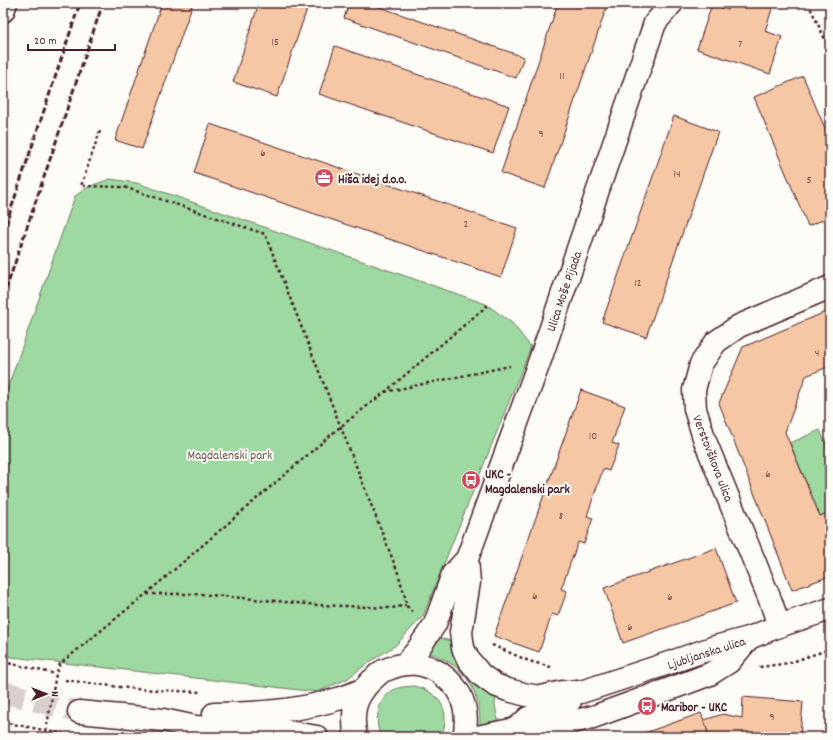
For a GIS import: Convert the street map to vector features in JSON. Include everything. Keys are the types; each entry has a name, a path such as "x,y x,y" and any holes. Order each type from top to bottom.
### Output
{"street":[{"path":"3,11 6,3"},
{"path":"653,13 672,3"},
{"name":"Ulica Moše Pijada","path":"467,559 540,360 653,13"},
{"name":"Verstovškova ulica","path":"779,626 771,602 705,441 695,409 694,390 702,364 716,342 739,326 830,287"},
{"path":"405,664 416,652 435,624 453,574 467,559"},
{"path":"467,559 469,582 461,632 463,648 468,659 481,675 495,685 527,695 541,697 563,692 582,692"},
{"name":"Ljubljanska ulica","path":"582,692 714,647 749,638 830,609"},
{"path":"477,737 516,729 533,731 565,724 593,717 665,691 710,674 730,662 749,638"},
{"path":"356,737 354,710 364,689 380,672 395,666 417,664 426,666 447,678 457,689 465,709 466,724 464,737"},
{"path":"163,720 200,714 238,714 311,706 344,697 364,689"},
{"path":"516,729 528,718 568,703 582,692"},
{"path":"79,712 163,720 196,727 283,731 317,737"},
{"path":"163,720 204,737"}],"path":[{"path":"808,3 830,50"},
{"path":"100,131 81,186 124,187 265,234 398,573 406,605 416,616"},
{"path":"3,722 46,731 56,674 60,664 146,594 340,427 385,392 488,305"},
{"path":"385,392 511,366"},
{"path":"146,594 200,594 318,605 377,608 392,608 406,605"},
{"path":"489,644 529,661 555,667"},
{"path":"761,667 789,663 830,649"},
{"path":"3,662 56,674"},
{"path":"65,680 136,689 205,692"}],"green space":[{"name":"Magdalenski park","path":"110,179 137,183 486,304 512,323 531,347 423,616 396,645 347,679 317,692 3,656 3,401 75,196 90,186"},
{"path":"820,430 830,454 830,512 820,516 790,443"},
{"path":"437,637 454,642 496,696 495,705 498,720 480,725 480,715 476,698 469,682 458,669 450,663 430,653"},
{"path":"414,686 431,693 441,704 445,719 441,737 381,737 377,723 379,709 382,702 391,691 402,687"}],"building":[{"path":"162,3 193,3 142,149 115,140"},
{"path":"259,3 309,3 277,97 233,82"},
{"path":"349,3 368,3 524,57 516,78 344,18"},
{"path":"558,3 608,3 545,188 501,173"},
{"path":"731,3 774,3 765,31 782,37 770,74 697,49 712,4 728,10"},
{"path":"335,46 509,106 493,153 319,94"},
{"path":"803,76 830,140 830,217 808,226 754,97"},
{"path":"674,116 718,132 646,337 602,322"},
{"path":"210,124 517,228 501,277 194,173"},
{"path":"830,310 830,366 806,376 785,432 820,516 830,512 830,576 792,590 719,403 743,347"},
{"path":"581,390 625,406 612,443 619,445 609,471 603,469 587,516 593,518 584,544 578,542 561,589 567,591 558,616 552,614 539,652 494,636"},
{"path":"716,548 736,603 623,643 604,588"},
{"path":"743,697 803,702 800,737 709,737 704,720 723,714 742,718"},
{"path":"701,713 709,737 633,737"}],"tunnel":[{"path":"3,692 79,712"}],"railway":[{"path":"3,233 80,3"},
{"path":"3,298 103,3"}],"place":[{"name":"Hiša idej d.o.o.","path":"324,178"},
{"name":"UKC - Magdalenski park","path":"471,480"},
{"name":"Maribor - UKC","path":"647,706"}]}
